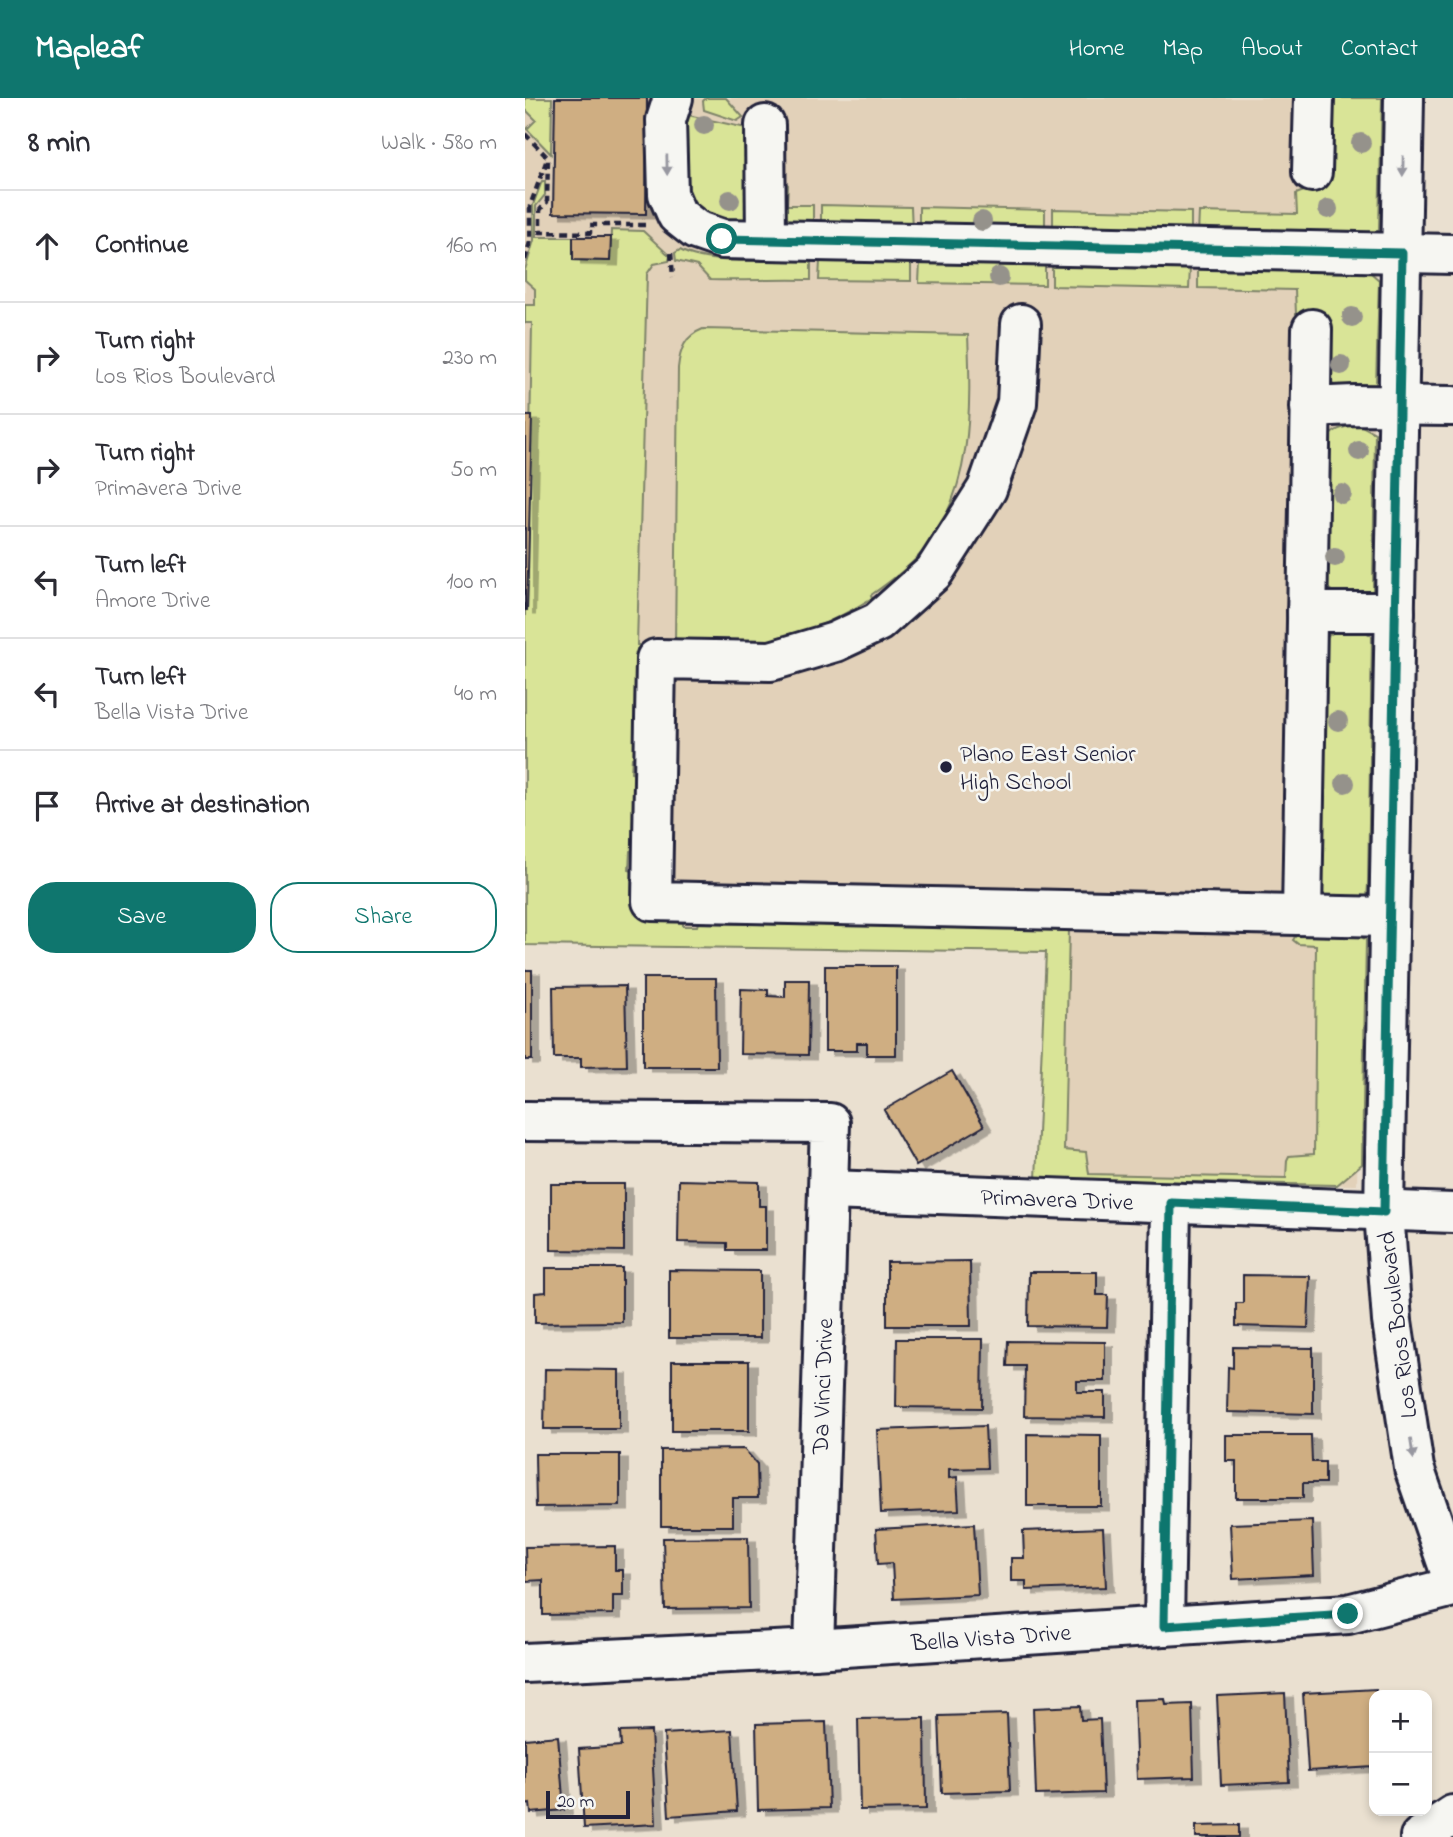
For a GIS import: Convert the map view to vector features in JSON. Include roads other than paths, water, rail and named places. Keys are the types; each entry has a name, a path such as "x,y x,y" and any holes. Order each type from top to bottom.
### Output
{"street":[{"path":"673,98 666,120 668,194 677,215 696,230 722,239 1453,254"},
{"path":"1312,172 1314,98"},
{"name":"Los Rios Boulevard","path":"1404,98 1384,1212 1392,1321 1414,1468 1453,1580"},
{"path":"765,125 766,240"},
{"path":"1021,324 1017,403 987,489 935,572 878,622 835,642 772,661 656,659 652,901 1389,917"},
{"path":"1302,915 1311,330"},
{"path":"1310,407 1453,406"},
{"path":"1307,612 1395,612"},
{"name":"Da Vinci Drive","path":"525,1121 830,1123 814,1649"},
{"name":"Primavera Drive","path":"829,1190 1453,1213"},
{"path":"1164,1626 1171,1203"},
{"name":"Bella Vista Drive","path":"525,1663 814,1649 1348,1614 1453,1587"},
{"path":"1419,1837 1453,1815"}],"place":[{"name":"Plano East Senior High School","path":"946,767"}]}
